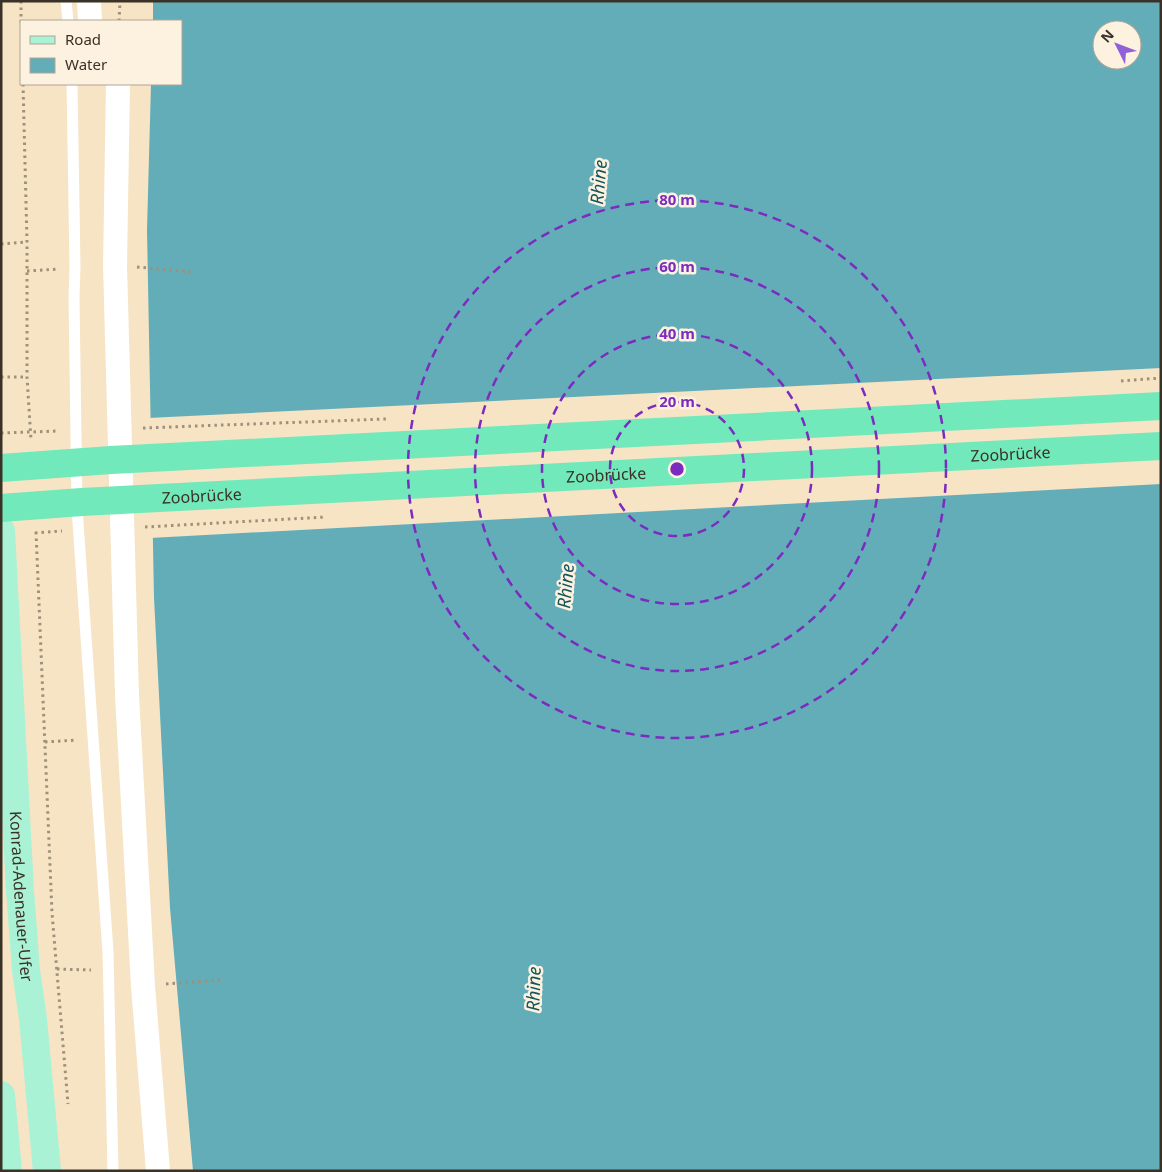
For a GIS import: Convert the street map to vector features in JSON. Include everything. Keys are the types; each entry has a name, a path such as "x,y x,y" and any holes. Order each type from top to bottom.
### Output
{"highway":[{"path":"1,468 112,460 1161,406"},
{"name":"Zoobrücke","path":"1,508 82,502 1161,446"},
{"path":"1,457 112,460"}],"main road":[{"name":"Konrad-Adenauer-Ufer","path":"1,531 20,891 26,970 33,1019 47,1171"},
{"path":"1,1095 8,1171"}],"street":[{"path":"89,1 90,20"},
{"path":"118,85 115,266 127,696 142,986 158,1171"}],"lane":[{"path":"66,1 68,20"},
{"path":"72,85 77,508 108,952 113,1171"}],"path":[{"path":"21,1 21,20"},
{"path":"119,20 120,1"},
{"path":"23,85 27,242 27,377 31,445"},
{"path":"1,244 27,242"},
{"path":"115,266 191,272"},
{"path":"27,271 61,269"},
{"path":"1,377 27,377"},
{"path":"141,428 391,418"},
{"path":"1,433 61,430"},
{"path":"35,523 52,904 69,1113"},
{"path":"45,742 78,740"},
{"path":"57,970 93,970"},
{"path":"142,986 222,980"}],"water":[{"name":"Rhine","path":"153,1 1161,1 1161,1171 193,1171 170,908 154,598 147,230 151,85 182,85 182,20 153,20"}],"pier":[{"path":"1161,368 1161,484 150,538 148,418"}]}
